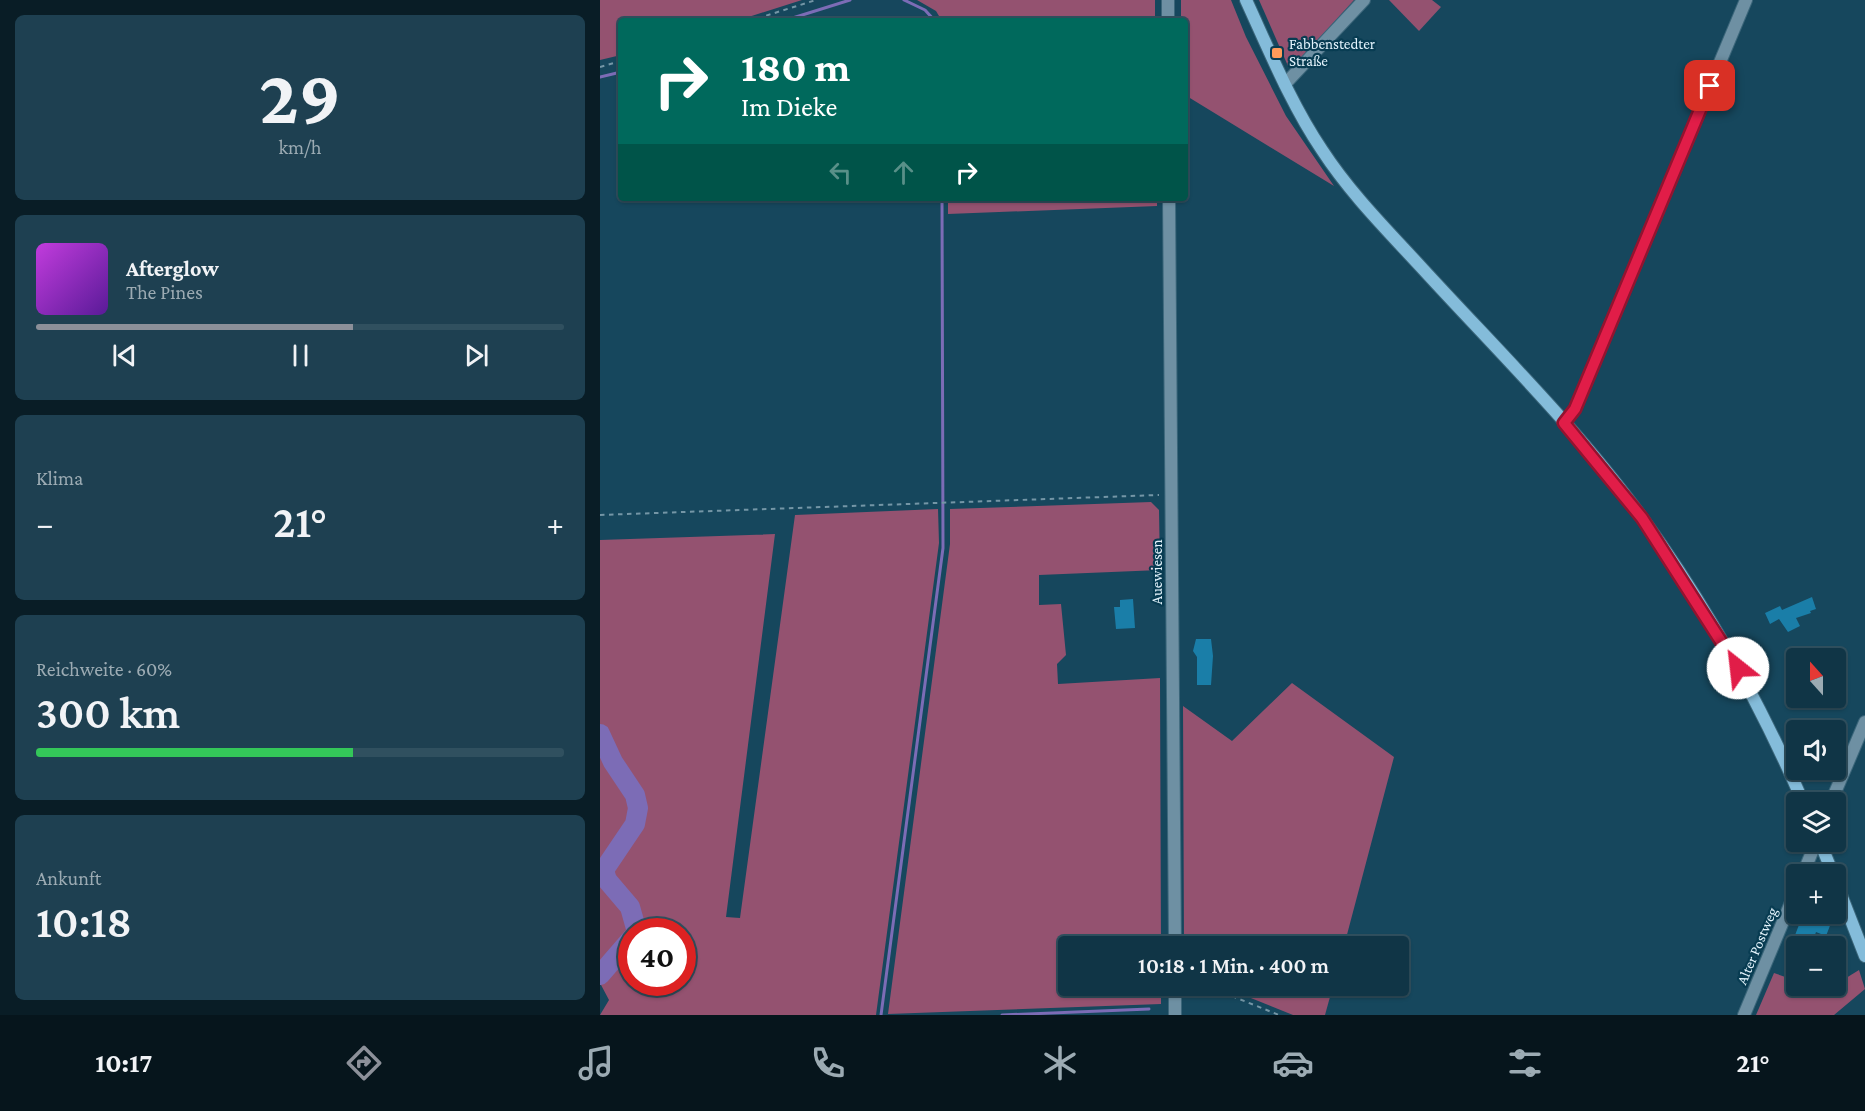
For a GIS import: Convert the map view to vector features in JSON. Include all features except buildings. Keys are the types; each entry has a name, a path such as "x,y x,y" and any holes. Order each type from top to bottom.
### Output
{"street":[{"path":"1168,0 1168,18"},
{"path":"1246,0 1285,84 1321,149 1356,196 1564,423 1642,518 1726,646 1761,710 1798,792"},
{"path":"1285,84 1364,0"},
{"path":"1564,423 1575,409 1746,0"},
{"name":"Auewiesen","path":"1169,201 1175,936"},
{"path":"1835,792 1865,722"},
{"path":"1846,908 1865,956"},
{"name":"Alter Postweg","path":"1744,1015 1786,914"},
{"path":"1175,996 1175,1015"}],"path":[{"path":"759,18 816,0"},
{"path":"600,67 618,62"},
{"path":"600,514 1171,495"},
{"path":"1232,996 1279,1015"}],"shaded area":[{"path":"600,0 802,0 745,18 618,18 618,56 600,60"},
{"path":"917,0 1155,0 1155,18 940,18 936,11"},
{"path":"1181,0 1231,0 1246,37 1286,116 1334,186 1188,97 1188,18 1181,18"},
{"path":"1259,0 1354,0 1296,64 1288,66"},
{"path":"1389,0 1432,0 1441,7 1419,31"},
{"path":"948,201 1157,201 1157,206 948,214"},
{"path":"1151,502 1159,510 1160,570 1039,575 1039,605 1061,604 1066,655 1057,664 1058,684 1160,678 1161,936 1058,936 1058,996 1161,996 1161,1004 888,1014 950,544 950,509"},
{"path":"938,509 939,543 876,1015 600,1015 609,1000 600,983 611,976 618,966 618,996 696,996 696,918 637,918 633,904 610,876 609,870 643,814 639,794 617,761 600,727 600,540 775,534 726,917 740,918 795,515"},
{"path":"1292,683 1394,757 1347,936 1184,936 1183,706 1232,741"},
{"path":"600,745 626,791 632,817 623,836 601,866 600,874"},
{"path":"600,876 628,918 618,918 618,947 600,968"},
{"path":"1859,970 1865,989 1834,1015 1756,1015 1774,973 1786,977 1786,996 1846,996 1846,978"},
{"path":"1246,996 1330,996 1325,1015 1293,1015"}],"waterway":[{"path":"793,18 850,0"},
{"path":"904,0 925,10 932,18"},
{"path":"600,77 618,73"},
{"path":"881,1015 943,548 942,201"},
{"path":"600,734 613,762 635,795 638,808 635,824 604,870 607,880 630,907 633,918"},
{"path":"600,975 618,954"},
{"path":"1002,1015 1149,1009"}],"place":[{"name":"Fabbenstedter Straße","path":"1277,53"}],"route":[{"path":"1710,86 1575,409 1564,423 1642,518 1738,668"}]}
